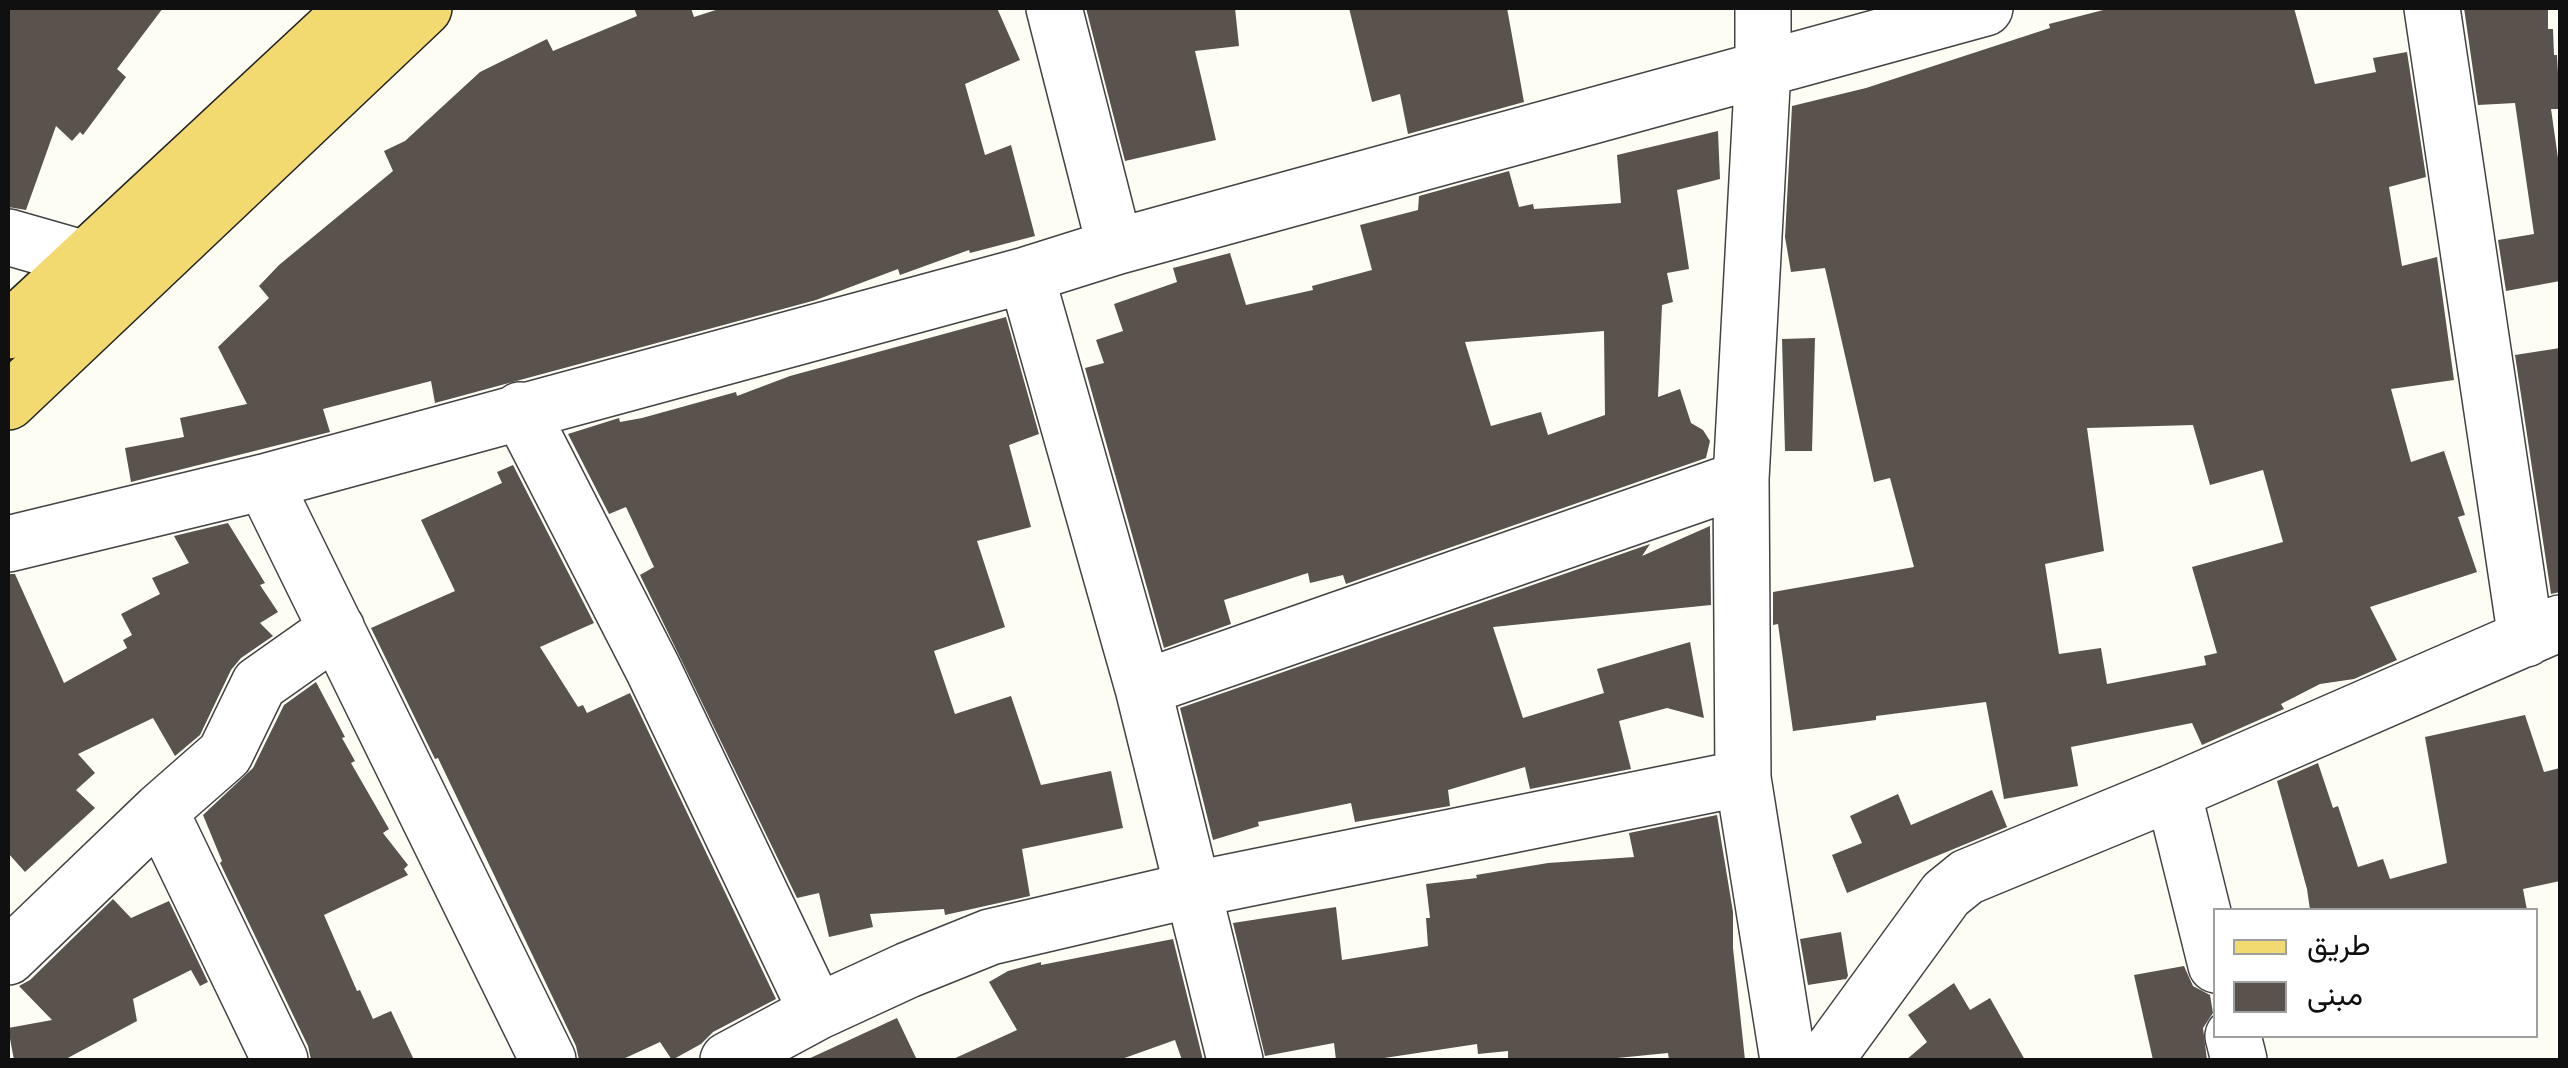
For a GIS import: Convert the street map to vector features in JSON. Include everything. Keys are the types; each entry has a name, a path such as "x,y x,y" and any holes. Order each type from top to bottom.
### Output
{"main road":[{"path":"8,331 355,8"},
{"path":"8,402 424,8"}],"street":[{"path":"1054,8 1115,247"},
{"path":"1763,8 1741,479 1742,778 1788,1060"},
{"path":"8,544 264,482 1985,8"},
{"path":"1826,1060 1946,894 1967,876 2543,631 2432,8"},
{"path":"8,236 85,259"},
{"path":"1026,274 1142,688 1234,1060"},
{"path":"520,410 653,669 817,1012"},
{"path":"1142,688 1741,479"},
{"path":"264,482 548,1060"},
{"path":"8,957 225,754 259,684 336,629"},
{"path":"728,1060 817,1012 990,936 1191,890 1742,778"},
{"path":"2172,792 2213,953"},
{"path":"160,811 280,1060"}],"building":[{"path":"8,8 163,8 117,69 126,77 83,135 80,132 72,141 56,126 26,210 8,207"},
{"path":"634,8 691,8 694,17 722,8 997,8 1020,60 965,84 985,155 1011,145 1035,236 970,253 969,250 900,275 898,269 816,300 435,403 431,381 323,409 330,432 131,482 125,448 184,437 180,418 247,404 218,347 269,298 259,286 279,265 393,171 384,151 405,141 480,72 547,39 553,51 637,16"},
{"path":"1086,8 1235,8 1239,46 1195,51 1216,140 1125,161"},
{"path":"1349,8 1507,8 1524,102 1408,134 1400,94 1372,102"},
{"path":"2111,8 2294,8 2315,84 2376,72 2373,58 2407,52 2426,177 2389,187 2402,266 2437,257 2454,380 2391,389 2411,462 2444,451 2465,515 2458,517 2477,572 2370,607 2397,660 2354,679 2320,684 2281,704 2284,709 2202,745 2192,723 2071,747 2078,786 2004,799 1986,702 1793,731 1778,624 1773,625 1773,592 1914,567 1890,478 1874,482 1825,268 1791,272 1785,237 1792,106 1866,88 2050,28 2049,24","holes":["2193,425 2210,485 2263,470 2283,542 2192,567 2217,653 2204,656 2206,665 2107,684 2101,648 2059,654 2045,564 2104,551 2087,428"]},
{"path":"2464,8 2548,8 2548,29 2553,29 2557,55 2560,109 2551,109 2560,172 2560,281 2506,291 2498,240 2534,234 2515,103 2478,105"},
{"path":"1718,131 1720,179 1677,190 1689,269 1667,273 1673,302 1662,305 1658,397 1680,389 1691,423 1703,430 1710,441 1706,458 1346,584 1343,575 1310,583 1308,573 1224,600 1231,624 1164,648 1085,368 1104,363 1096,340 1123,331 1114,304 1177,282 1173,268 1230,253 1246,305 1313,290 1312,286 1372,270 1360,225 1418,210 1419,196 1509,171 1519,207 1621,203 1617,155","holes":["1604,331 1605,415 1548,435 1541,412 1491,426 1465,342"]},
{"path":"1006,317 1039,434 1009,445 1031,527 977,541 1005,627 934,651 955,714 1011,696 1041,785 1111,771 1123,828 1022,849 1030,896 945,915 944,909 870,914 873,927 829,937 819,893 797,898 640,575 654,567 626,507 609,514 568,434 619,418 620,422 642,418 736,392 737,396 790,376"},
{"path":"1815,338 1812,451 1785,451 1782,339"},
{"path":"2560,348 2560,592 2551,594 2515,355"},
{"path":"513,465 594,623 540,647 578,707 583,705 587,713 630,693 776,999 713,1032 701,1044 672,1060 660,1042 621,1060 579,1060 576,1046 438,758 435,759 371,628 455,591 421,520 502,483 497,472"},
{"path":"228,523 278,612 260,623 273,636 241,658 231,670 200,735 175,756 153,718 78,754 95,773 76,790 95,808 25,872 8,853 8,574 15,574 64,683 127,648 123,640 132,635 121,614 160,594 152,578 189,563 174,536"},
{"path":"1710,526 1711,605 1493,627 1523,718 1604,693 1597,669 1690,642 1704,718 1667,708 1619,721 1631,769 1530,789 1525,767 1448,790 1450,806 1355,822 1351,803 1258,822 1259,826 1213,840 1180,708 1650,544 1642,556"},
{"path":"316,682 345,737 342,738 355,761 351,763 389,829 383,833 408,865 404,869 408,875 324,915 373,1019 391,1011 414,1060 311,1060 308,1046 220,863 203,815 253,768 284,705"},
{"path":"2525,715 2544,772 2560,768 2560,881 2523,889 2527,908 2310,908 2277,781 2318,763 2333,808 2338,806 2358,867 2383,859 2390,879 2447,863 2425,737"},
{"path":"1992,790 2007,827 1847,893 1832,855 1862,843 1850,816 1898,794 1911,825"},
{"path":"1717,815 1733,912 1745,1060 1669,1060 1668,1053 1597,1060 1508,1060 1508,1051 1478,1054 1477,1044 1371,1060 1336,1060 1334,1043 1265,1056 1233,923 1336,907 1342,960 1428,946 1426,884 1548,863 1634,857 1629,833"},
{"path":"113,899 131,918 169,901 208,982 200,986 191,970 133,999 137,1021 64,1060 14,1060 8,1028 52,1020 19,986 30,980"},
{"path":"1841,932 1848,976 1808,985 1800,939"},
{"path":"1173,939 1203,1060 1182,1060 1175,1040 1119,1060 951,1060 1017,1030 989,982 1008,971"},
{"path":"2184,966 2193,986 2210,995 2213,1013 2203,1028 2207,1060 2153,1060 2134,975"},
{"path":"1954,983 1970,1010 1990,998 2025,1060 1906,1060 1927,1042 1908,1015"},
{"path":"897,1018 917,1060 806,1060"}]}
